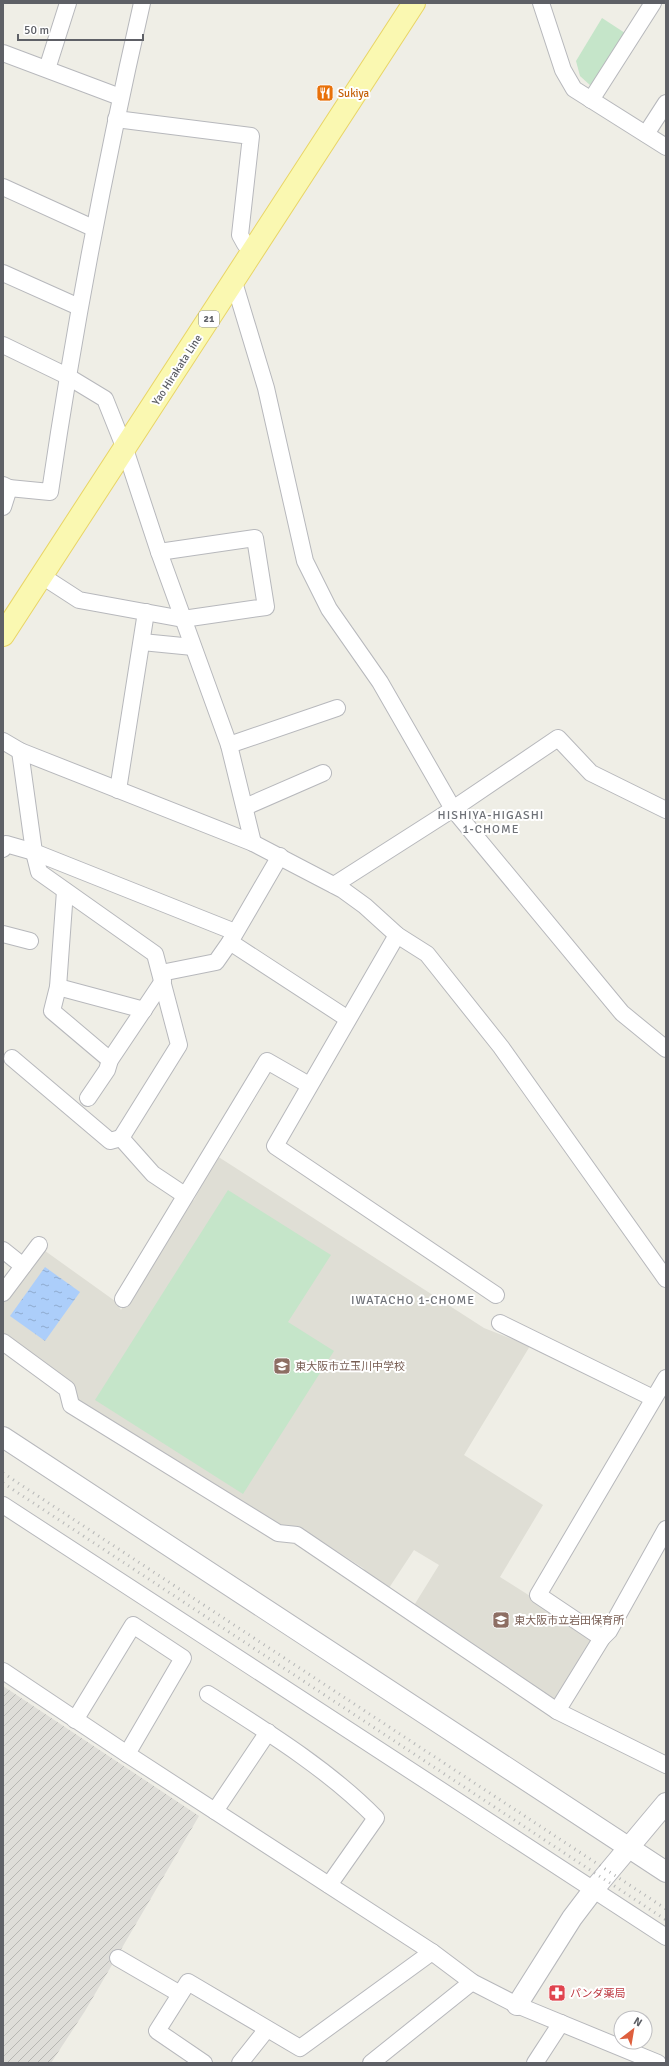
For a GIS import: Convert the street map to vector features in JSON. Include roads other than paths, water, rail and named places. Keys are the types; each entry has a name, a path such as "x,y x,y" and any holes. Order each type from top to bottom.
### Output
{"main road":[{"name":"Yao Hirakata Line","path":"6,622 42,576 414,3"}],"street":[{"path":"47,69 68,3"},
{"path":"3,507 6,487 50,492 67,376 93,228 120,97 142,3"},
{"path":"541,3 563,70 574,88 666,147"},
{"path":"592,100 652,3"},
{"path":"3,52 120,97"},
{"path":"646,134 666,103"},
{"path":"116,119 251,136 240,235 245,244 255,249"},
{"path":"3,187 93,228"},
{"path":"3,273 79,307"},
{"path":"234,282 266,388 305,561 329,609 380,682 453,809 622,1013 666,1048"},
{"path":"3,345 67,376 105,399 125,449 159,552 229,744 253,843"},
{"path":"42,576 79,600 183,619 266,607 255,538 159,552"},
{"path":"118,790 146,612"},
{"path":"142,642 193,647"},
{"path":"229,744 337,708"},
{"path":"334,885 453,809 558,738 590,773 666,810"},
{"path":"3,741 20,751 253,843 280,856 334,885 365,906 397,935 427,954 466,1001 666,1279"},
{"path":"12,1058 110,1141 121,1138 179,1045 156,954 38,872 20,751"},
{"path":"245,807 323,773"},
{"path":"3,848 6,844 34,852 233,937 348,1020"},
{"path":"88,1098 107,1070 110,1060 144,1010 162,977 216,962 233,937 280,856"},
{"path":"65,890 58,987 52,1011 110,1060"},
{"path":"3,934 30,942"},
{"path":"397,935 275,1146 496,1295"},
{"path":"58,987 144,1010"},
{"path":"123,1299 267,1061 310,1085"},
{"path":"121,1138 153,1174 180,1192"},
{"path":"3,1294 39,1245"},
{"path":"3,1250 23,1266"},
{"path":"500,1323 653,1398"},
{"path":"3,1342 67,1388 71,1405 278,1533 297,1535 557,1711 666,1765"},
{"path":"602,1638 538,1595 666,1378"},
{"path":"3,1437 666,1872"},
{"path":"3,1505 666,1937"},
{"path":"557,1711 602,1638 609,1631 666,1529"},
{"path":"76,1720 134,1625 183,1658 127,1754"},
{"path":"3,1671 127,1754 432,1952 472,1982 517,2005 561,2023 628,2057 658,2063"},
{"path":"208,1694 268,1732 320,1771 376,1818 329,1885"},
{"path":"215,1811 268,1732"},
{"path":"517,2005 572,1918 628,1848 666,1805"},
{"path":"204,2063 156,2031 188,1982 300,2048 432,1952"},
{"path":"118,1958 180,1994"},
{"path":"371,2063 388,2058 472,1982"},
{"path":"535,2063 561,2023"},
{"path":"240,2063 267,2029"}],"water":[{"path":"45,1267 80,1292 45,1341 10,1316"}],"railway":[{"path":"3,1473 666,1909"},
{"path":"3,1483 666,1920"}],"place":[{"name":"Sukiya","path":"325,93"},
{"name":"東大阪市立玉川中学校","path":"282,1366"},
{"name":"東大阪市立岩田保育所","path":"501,1620"},
{"name":"パンダ薬局","path":"557,1993"}],"district":[{"name":"HISHIYA-HIGASHI 1-CHOME","path":"491,822"},
{"name":"IWATACHO 1-CHOME","path":"413,1300"}]}
